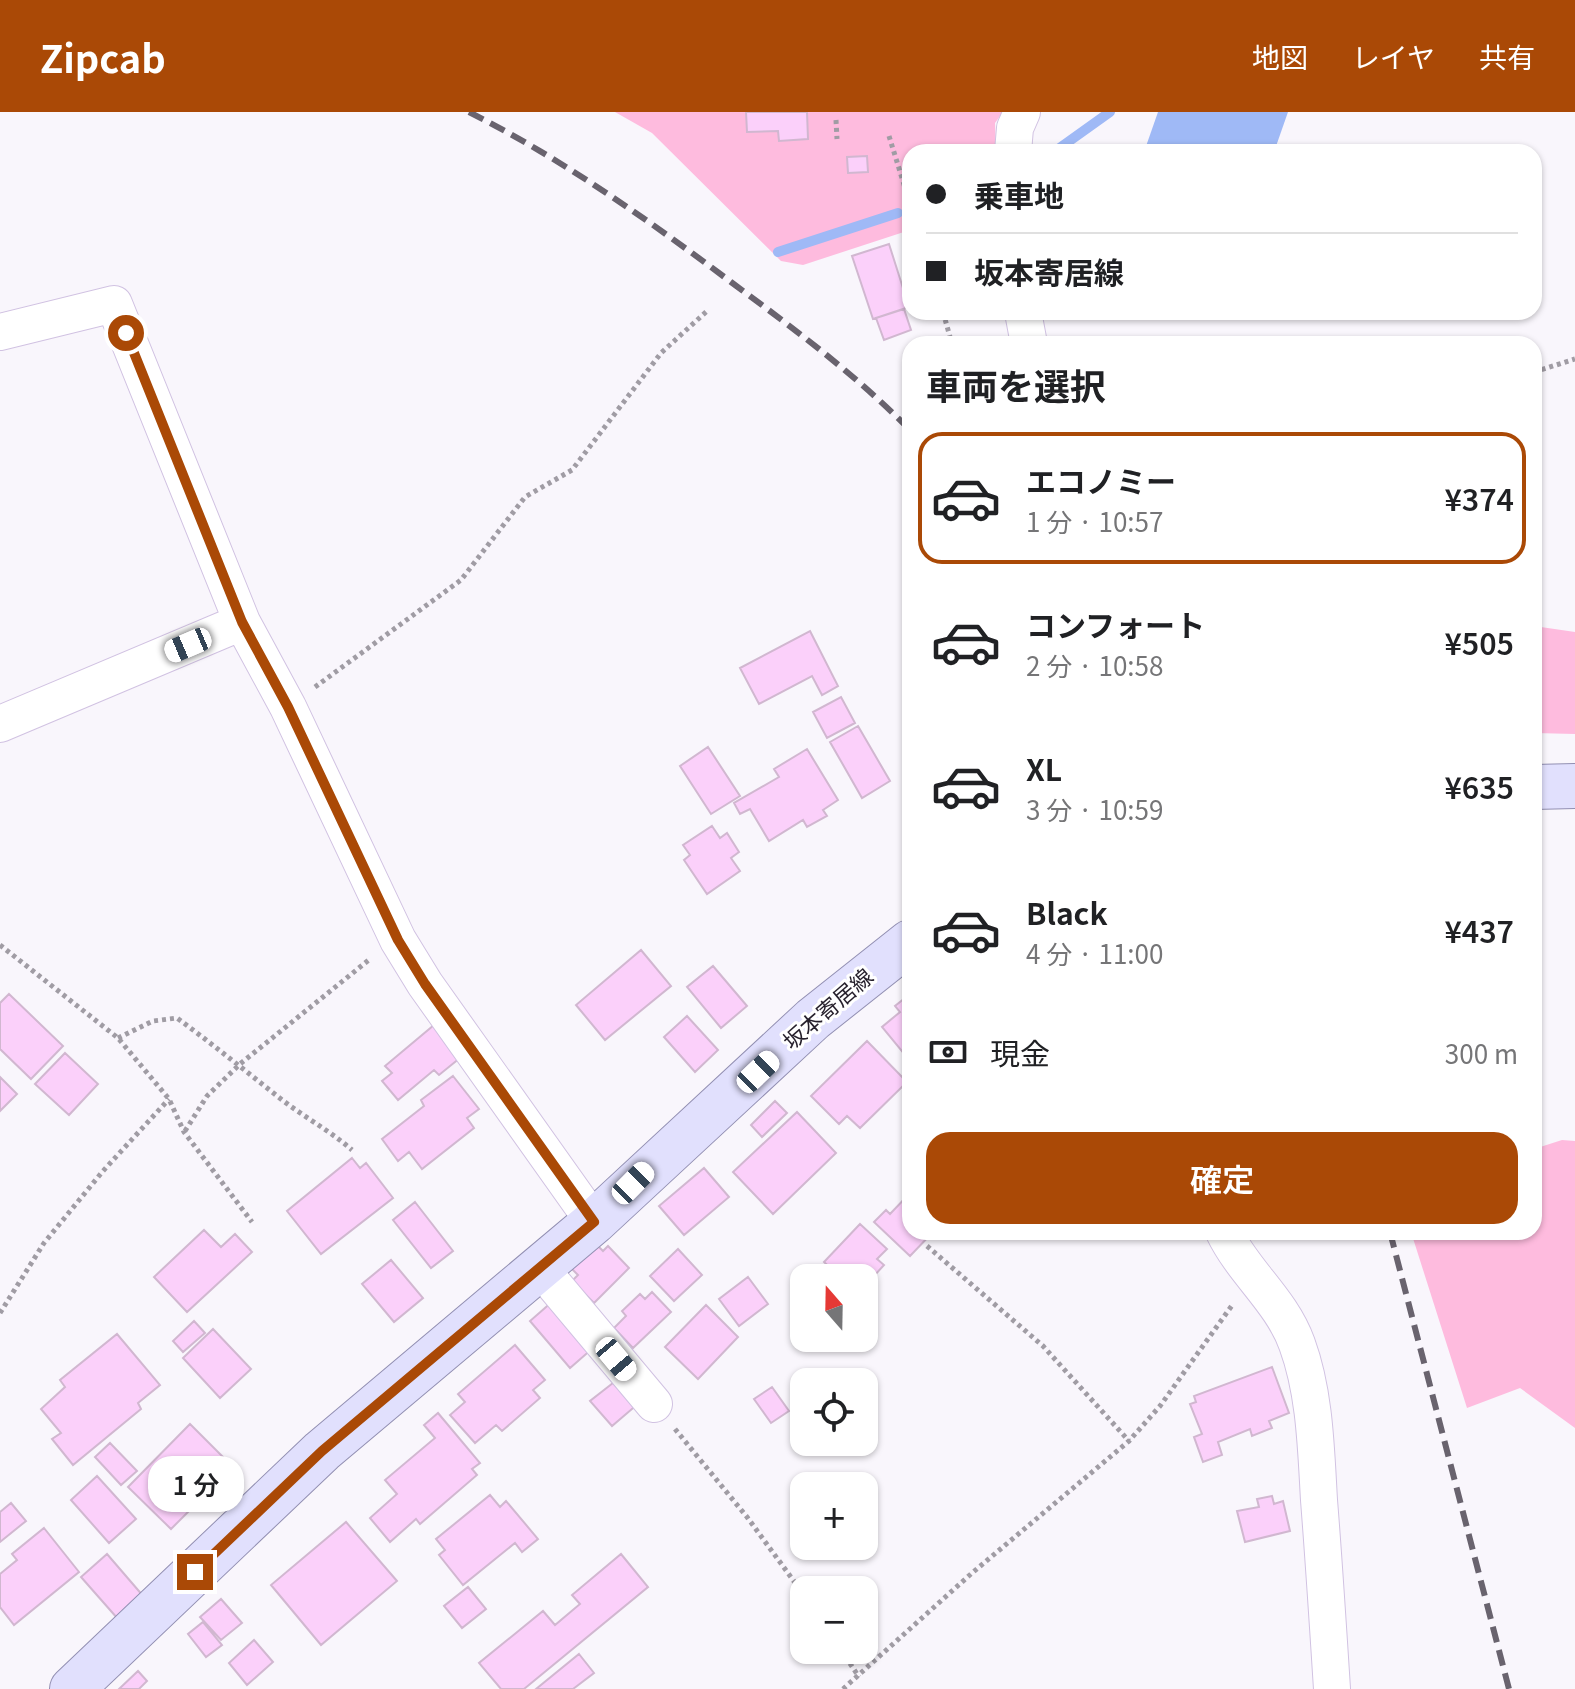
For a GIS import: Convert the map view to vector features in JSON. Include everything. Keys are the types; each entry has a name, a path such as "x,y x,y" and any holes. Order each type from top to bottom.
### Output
{"main road":[{"path":"1542,787 1575,786"},
{"name":"坂本寄居線","path":"72,1689 322,1451 594,1222 652,1164 813,1019 902,948"}],"street":[{"path":"1014,144 1015,128 1022,112"},
{"path":"0,331 114,304 242,622 288,707 398,940 425,984 594,1222"},
{"path":"0,724 242,622"},
{"path":"1229,1240 1276,1302 1297,1344 1305,1373 1315,1430 1332,1689"},
{"path":"540,1268 654,1404"},
{"path":"1328,1629 1343,1652 1354,1689"}],"path":[{"path":"836,120 837,139"},
{"path":"889,136 902,178"},
{"path":"288,707 461,580 488,541 525,497 572,470 661,353 707,311"},
{"path":"1542,369 1575,359"},
{"path":"184,1132 207,1096 240,1064 398,940"},
{"path":"0,945 118,1038 169,1099 184,1132 252,1222"},
{"path":"118,1038 153,1021 177,1018 352,1150"},
{"path":"0,1313 44,1243 103,1171 169,1099"},
{"path":"927,1246 1043,1346 1129,1441"},
{"path":"843,1689 972,1573 1129,1441 1160,1406 1227,1315 1250,1271"},
{"path":"654,1404 747,1517 790,1576"},
{"path":"850,1664 859,1677"}],"shaded area":[{"path":"615,112 1003,112 995,123 996,144 902,144 902,233 803,265 781,261 652,133"},
{"path":"1542,627 1575,632 1575,734 1542,733"},
{"path":"1562,1140 1575,1141 1575,1428 1520,1388 1467,1408 1414,1240 1542,1240 1542,1146"}],"water":[{"path":"1158,112 1288,112 1277,144 1147,144"}],"building":[{"path":"746,112 807,112 808,139 779,141 778,131 747,132"},
{"path":"867,156 868,172 848,173 847,157"},
{"path":"889,244 902,285 902,309 873,319 852,256"},
{"path":"902,310 902,320 908,320 911,330 884,340 876,318"},
{"path":"810,631 838,686 822,695 812,676 759,704 740,668"},
{"path":"841,697 855,723 827,738 813,712"},
{"path":"858,726 890,781 862,798 830,742"},
{"path":"708,747 740,796 711,814 680,766"},
{"path":"807,749 838,800 823,810 827,816 807,827 803,820 769,841 750,809 740,814 734,803 779,777 774,769"},
{"path":"712,826 720,838 727,833 739,852 731,858 740,871 707,894 684,860 690,855 683,845"},
{"path":"641,950 671,986 605,1040 576,1005"},
{"path":"713,966 747,1006 721,1028 687,987"},
{"path":"9,994 63,1046 31,1079 0,1049 0,1003"},
{"path":"902,1000 902,1051 882,1027 900,1012 895,1006"},
{"path":"687,1016 718,1050 695,1072 664,1037"},
{"path":"440,1020 466,1053 439,1075 434,1070 398,1100 382,1081 392,1073 385,1066"},
{"path":"867,1041 902,1077 902,1087 860,1128 847,1116 839,1124 811,1096"},
{"path":"65,1053 98,1084 69,1115 35,1084"},
{"path":"453,1076 479,1109 467,1118 474,1128 422,1169 409,1152 398,1161 382,1139 424,1106 421,1100"},
{"path":"0,1077 17,1094 0,1111"},
{"path":"775,1101 787,1113 762,1137 751,1125"},
{"path":"797,1112 836,1153 773,1214 733,1172"},
{"path":"352,1158 360,1168 366,1163 393,1198 321,1254 287,1211"},
{"path":"704,1168 729,1197 684,1235 659,1206"},
{"path":"902,1201 902,1240 925,1240 910,1256 874,1222 886,1210 890,1214"},
{"path":"415,1202 453,1251 431,1268 393,1220"},
{"path":"860,1224 887,1249 877,1259 884,1265 878,1272 878,1264 824,1262"},
{"path":"204,1230 221,1247 235,1234 252,1252 187,1312 154,1277"},
{"path":"594,1242 603,1251 608,1246 629,1268 594,1303 572,1281 578,1275 569,1266"},
{"path":"678,1249 702,1275 674,1301 650,1276"},
{"path":"391,1260 423,1298 394,1322 362,1284"},
{"path":"748,1277 768,1304 739,1326 719,1299"},
{"path":"652,1292 671,1312 633,1348 614,1328 626,1316 622,1311 640,1294 645,1299"},
{"path":"553,1301 593,1348 570,1368 530,1321"},
{"path":"706,1305 738,1337 698,1379 665,1347"},
{"path":"194,1321 205,1333 183,1352 173,1341"},
{"path":"213,1329 251,1369 220,1398 183,1358"},
{"path":"117,1334 160,1385 138,1403 141,1409 73,1465 52,1439 61,1433 41,1409 65,1387 60,1380"},
{"path":"515,1345 545,1380 533,1390 540,1398 502,1431 496,1425 475,1443 450,1415 465,1402 458,1394"},
{"path":"1272,1367 1289,1413 1269,1421 1272,1428 1252,1436 1250,1429 1218,1442 1222,1455 1203,1462 1194,1437 1202,1434 1190,1404 1196,1402 1194,1396"},
{"path":"618,1379 639,1403 612,1426 590,1401"},
{"path":"772,1387 789,1411 771,1423 754,1399"},
{"path":"438,1413 480,1463 472,1469 477,1475 420,1524 416,1519 390,1542 370,1518 397,1494 385,1480 435,1438 424,1425"},
{"path":"190,1424 233,1467 171,1529 128,1487"},
{"path":"110,1443 137,1471 121,1485 95,1457"},
{"path":"97,1476 136,1519 109,1543 71,1500"},
{"path":"490,1495 500,1507 506,1501 538,1539 522,1552 515,1543 463,1585 439,1555 445,1550 436,1539"},
{"path":"1272,1496 1274,1504 1283,1501 1290,1531 1245,1542 1237,1511 1259,1507 1257,1499"},
{"path":"11,1503 26,1521 0,1542 0,1512"},
{"path":"346,1522 397,1581 321,1645 271,1585"},
{"path":"44,1528 79,1572 14,1625 0,1607 0,1574 17,1560 12,1554"},
{"path":"107,1554 144,1597 118,1619 81,1577"},
{"path":"621,1554 648,1587 524,1689 501,1689 479,1663 543,1611 555,1625 580,1604 572,1595"},
{"path":"468,1587 486,1609 462,1628 444,1606"},
{"path":"221,1599 242,1623 221,1640 200,1617"},
{"path":"203,1622 222,1645 206,1657 188,1634"},
{"path":"254,1640 273,1662 247,1685 229,1663"},
{"path":"579,1654 594,1673 573,1689 536,1689"},
{"path":"138,1671 147,1681 139,1689 119,1689"}],"waterway":[{"path":"1065,144 1110,112"},
{"path":"778,252 898,213"}],"railway":[{"path":"469,112 571,170 668,235 824,353 902,422"},
{"path":"1392,1240 1509,1689"}],"route":[{"path":"126,333 242,622 288,707 398,940 425,984 594,1222 322,1451 195,1572"}]}
